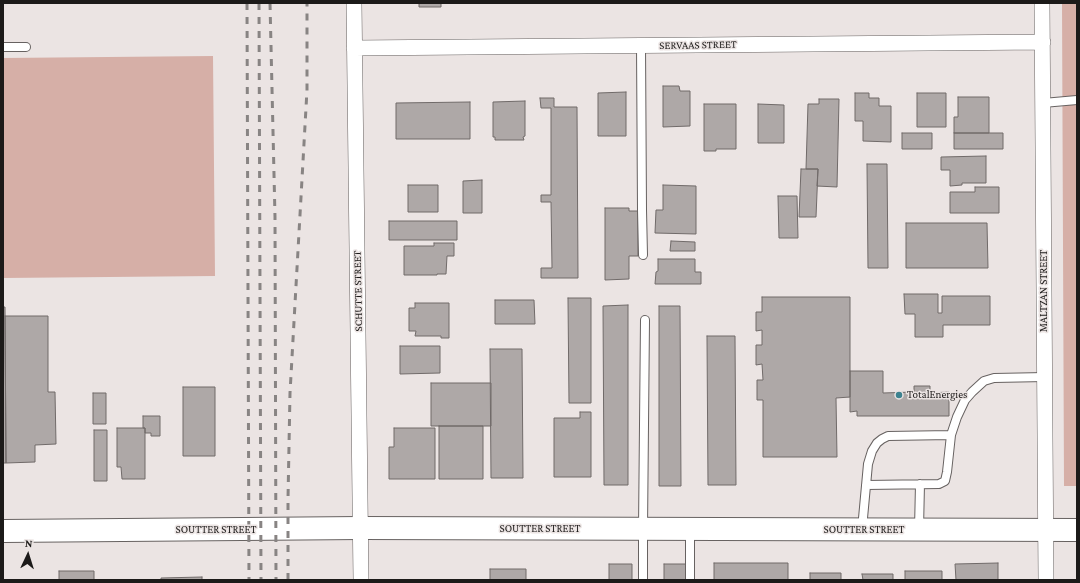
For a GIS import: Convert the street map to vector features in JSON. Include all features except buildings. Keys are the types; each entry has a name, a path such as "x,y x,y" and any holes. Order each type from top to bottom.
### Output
{"main road":[{"name":"SOUTTER STREET","path":"3,531 361,528 1077,530"}],"street":[{"name":"SCHUTTE STREET","path":"354,3 361,580"},
{"name":"MALTZAN STREET","path":"1042,3 1046,580"},
{"name":"SERVAAS STREET","path":"354,48 1042,42"}],"lane":[{"path":"641,45 643,255"},
{"path":"3,47 26,47"},
{"path":"1043,103 1077,100"},
{"path":"643,580 645,320"},
{"path":"866,485 939,484 945,481 948,472 951,435 965,400 972,392 984,382 994,378 1045,377"},
{"path":"862,530 868,464 872,451 877,443 888,436 951,435"},
{"path":"920,484 920,530"},
{"path":"690,530 690,580"}],"shaded area":[{"path":"1062,3 1077,3 1077,486 1064,486"},
{"path":"213,56 215,276 3,278 3,58"}],"railway":[{"path":"247,3 249,580"},
{"path":"259,3 261,580"},
{"path":"270,3 275,217 276,580"},
{"path":"288,580 290,393 307,90 307,3"}],"place":[{"name":"TotalEnergies","path":"899,395"}]}
